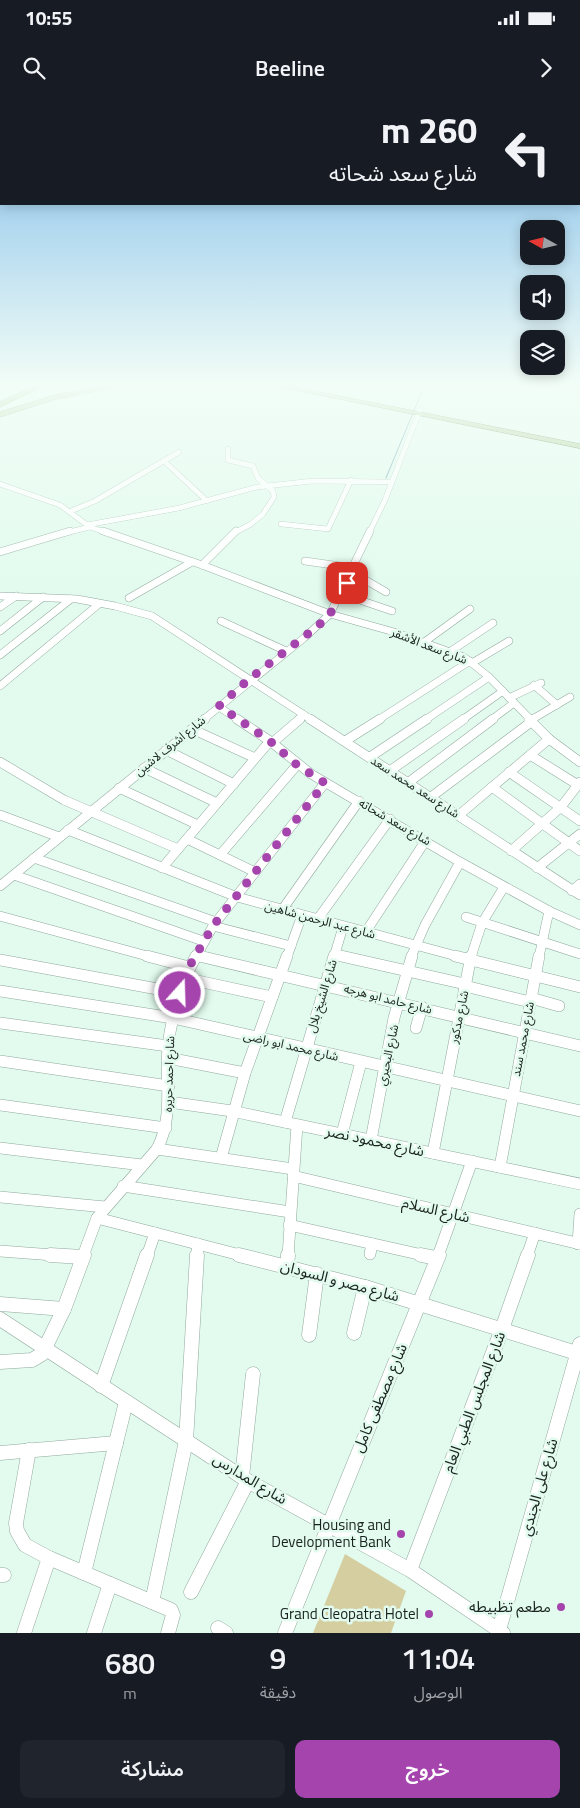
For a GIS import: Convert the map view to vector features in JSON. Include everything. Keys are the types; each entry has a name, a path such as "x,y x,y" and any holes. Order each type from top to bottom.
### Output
{"street":[{"path":"71,511 90,504 173,456"},
{"path":"202,565 237,530 251,524 271,504 274,497 273,491 254,475 253,466 228,460 228,456"},
{"name":"شارع اشرف لاشين","path":"0,886 330,614 353,570 402,456"},
{"path":"164,461 207,501"},
{"path":"281,524 328,529 351,480"},
{"path":"0,552 45,537 207,501 240,490 313,481 392,482"},
{"path":"0,484 71,511 88,526 202,565 330,614"},
{"path":"305,561 353,570 386,592"},
{"path":"129,598 192,562"},
{"path":"342,594 392,611"},
{"path":"0,607 16,595"},
{"name":"شارع سعد محمد سعد","path":"0,596 16,595 71,599 152,616 248,680 391,770 576,893"},
{"path":"0,630 43,597"},
{"path":"0,655 71,599"},
{"path":"0,686 99,604"},
{"path":"423,643 470,609"},
{"name":"شارع سعد الأشقر","path":"330,614 423,643 471,662 489,677 549,740 580,762"},
{"path":"221,620 286,651"},
{"path":"448,653 493,624"},
{"path":"345,741 471,662 509,641"},
{"path":"370,757 489,677"},
{"path":"409,782 511,700 537,684 557,705"},
{"path":"391,770 503,691"},
{"path":"431,797 530,721 570,697"},
{"name":"شارع سعد شحاته","path":"219,706 271,742 297,765 325,783 390,818 504,887 580,925"},
{"path":"162,868 255,758 304,715"},
{"path":"192,729 255,758"},
{"path":"459,815 549,740"},
{"path":"166,750 234,784"},
{"path":"512,851 561,807 579,784 530,755"},
{"path":"0,762 14,772 90,812 178,849"},
{"path":"220,855 297,765"},
{"path":"144,768 217,803"},
{"path":"0,771 14,772"},
{"path":"509,772 580,821"},
{"name":"شارع احمد حريره","path":"45,1349 64,1309 97,1218 157,1149 166,1128 169,1102 168,1046 173,1018 189,967 215,924 325,783"},
{"path":"492,787 580,850"},
{"path":"119,788 198,825"},
{"path":"282,910 359,801"},
{"path":"0,815 59,837"},
{"path":"318,920 390,818"},
{"name":"شارع عبد الرحمن شاهين","path":"68,830 236,897 365,933 580,988"},
{"path":"537,868 580,834"},
{"path":"187,839 255,872"},
{"path":"365,933 426,840"},
{"path":"34,858 215,924 291,946"},
{"name":"شارع البحيري","path":"371,1140 384,1067 407,970 416,946 460,862"},
{"path":"14,875 203,942"},
{"path":"576,893 580,884"},
{"name":"شارع مدكور","path":"432,1153 470,960 482,923 504,887"},
{"name":"شارع محمد سند","path":"500,1167 530,1000 549,911"},
{"path":"221,1158 232,1111 302,915"},
{"path":"0,916 189,967"},
{"path":"466,917 580,954"},
{"name":"شارع الشيخ بلال","path":"285,1122 343,927"},
{"path":"334,954 559,1006"},
{"name":"شارع حامد ابو هرجه","path":"196,955 325,984 580,1046"},
{"path":"0,960 180,993"},
{"path":"184,978 272,997"},
{"name":"شارع محمد ابو راضى","path":"0,991 173,1018 580,1111"},
{"path":"416,1028 422,1007"},
{"path":"0,1023 168,1046"},
{"path":"168,1058 245,1073"},
{"path":"0,1061 169,1086"},
{"path":"342,1134 361,1062"},
{"name":"شارع محمود نصر","path":"169,1102 232,1111 580,1184"},
{"path":"0,1105 166,1128"},
{"path":"287,1266 297,1125"},
{"path":"0,1148 142,1165"},
{"path":"157,1149 221,1158 293,1172"},
{"name":"شارع مصطفى كامل","path":"285,1633 328,1524 420,1304 472,1161"},
{"name":"شارع السلام","path":"293,1172 579,1244"},
{"path":"123,1186 290,1212"},
{"path":"0,1197 105,1207"},
{"path":"579,1244 580,1214"},
{"name":"شارع مصر و السودان","path":"97,1218 365,1287 502,1329 579,1350"},
{"path":"290,1225 371,1249 436,1258"},
{"path":"101,1386 154,1233"},
{"name":"شارع المجلس الطبي العام","path":"410,1570 502,1329 535,1233"},
{"path":"152,1602 186,1441 198,1244"},
{"path":"0,1251 82,1256"},
{"path":"309,1335 317,1274"},
{"path":"354,1333 365,1287"},
{"path":"0,1304 64,1309"},
{"name":"شارع المدارس","path":"0,1319 245,1479 410,1570 501,1632"},
{"path":"0,1362 32,1360 42,1354 45,1349"},
{"name":"شارع على الجندي","path":"501,1632 579,1350"},
{"path":"191,1592 245,1479 253,1374"},
{"path":"84,1573 126,1402"},
{"path":"0,1453 116,1442"},
{"path":"29,1450 16,1523 17,1531 25,1545 49,1558 172,1612 168,1633"},
{"path":"24,1633 49,1558"},
{"path":"94,1633 110,1584"}],"shaded area":[{"path":"345,1554 406,1591 391,1633 313,1633"}],"waterway":[{"path":"386,478 395,456"}],"place":[{"name":"Housing and Development Bank","path":"401,1534"},
{"name":"مطعم تظبيطه","path":"561,1607"},
{"name":"Grand Cleopatra Hotel","path":"429,1614"}],"route":[{"path":"180,993 189,967 213,926 325,783 297,765 270,741 219,706 248,680 318,626 330,614 347,583"}]}
